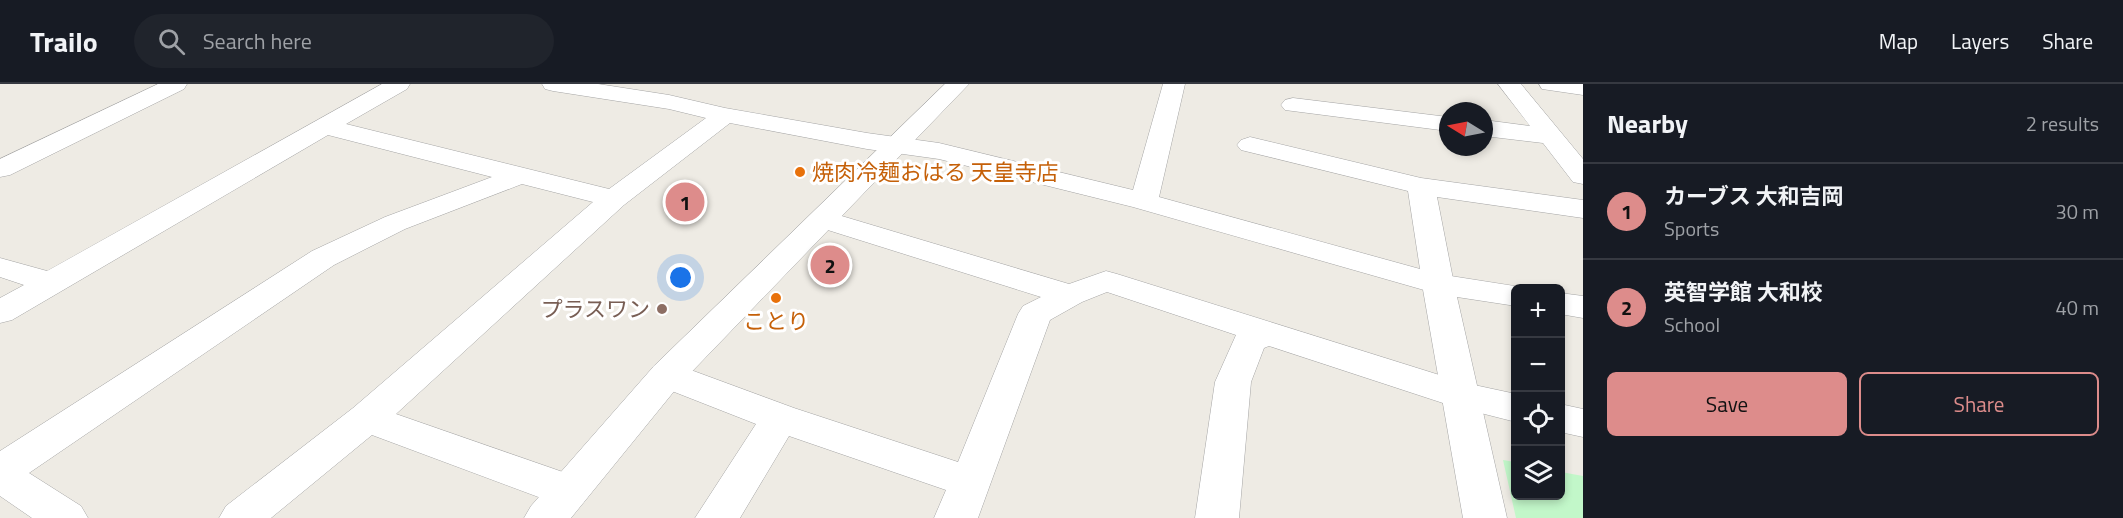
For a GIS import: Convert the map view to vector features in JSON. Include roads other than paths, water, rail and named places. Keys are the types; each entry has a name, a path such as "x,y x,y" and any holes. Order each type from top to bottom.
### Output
{"street":[{"path":"0,170 176,84"},
{"path":"0,312 32,277 399,84"},
{"path":"553,84 669,102 724,115 939,151 1143,201 1438,284 1511,295"},
{"path":"669,102 687,84"},
{"path":"368,418 557,504 667,375 825,220 958,84"},
{"path":"1143,201 1150,182 1174,84"},
{"path":"1509,84 1583,176"},
{"path":"1550,84 1583,88"},
{"path":"1439,122 1290,95 1294,122 1250,145 1422,186 1583,209"},
{"path":"241,518 368,418 614,199 724,115"},
{"path":"323,126 614,199"},
{"path":"1493,129 1550,136"},
{"path":"66,518 0,473 323,258 395,223 519,177"},
{"path":"1422,186 1438,284 1485,518"},
{"path":"825,220 1070,295"},
{"path":"667,375 780,418 963,500 1035,314 1070,295 1106,281 1462,396 1511,407"},
{"path":"1565,304 1583,307"},
{"path":"1217,518 1233,382 1250,340 1265,334"},
{"path":"717,518 780,418"},
{"path":"1565,419 1583,423"}],"place":[{"name":"焼肉冷麺おはる 天皇寺店","path":"800,172"},
{"name":"カーブス 大和吉岡","path":"685,202"},
{"name":"英智学館 大和校","path":"830,265"},
{"name":"ことり","path":"776,298"},
{"name":"プラスワン","path":"662,309"}]}
